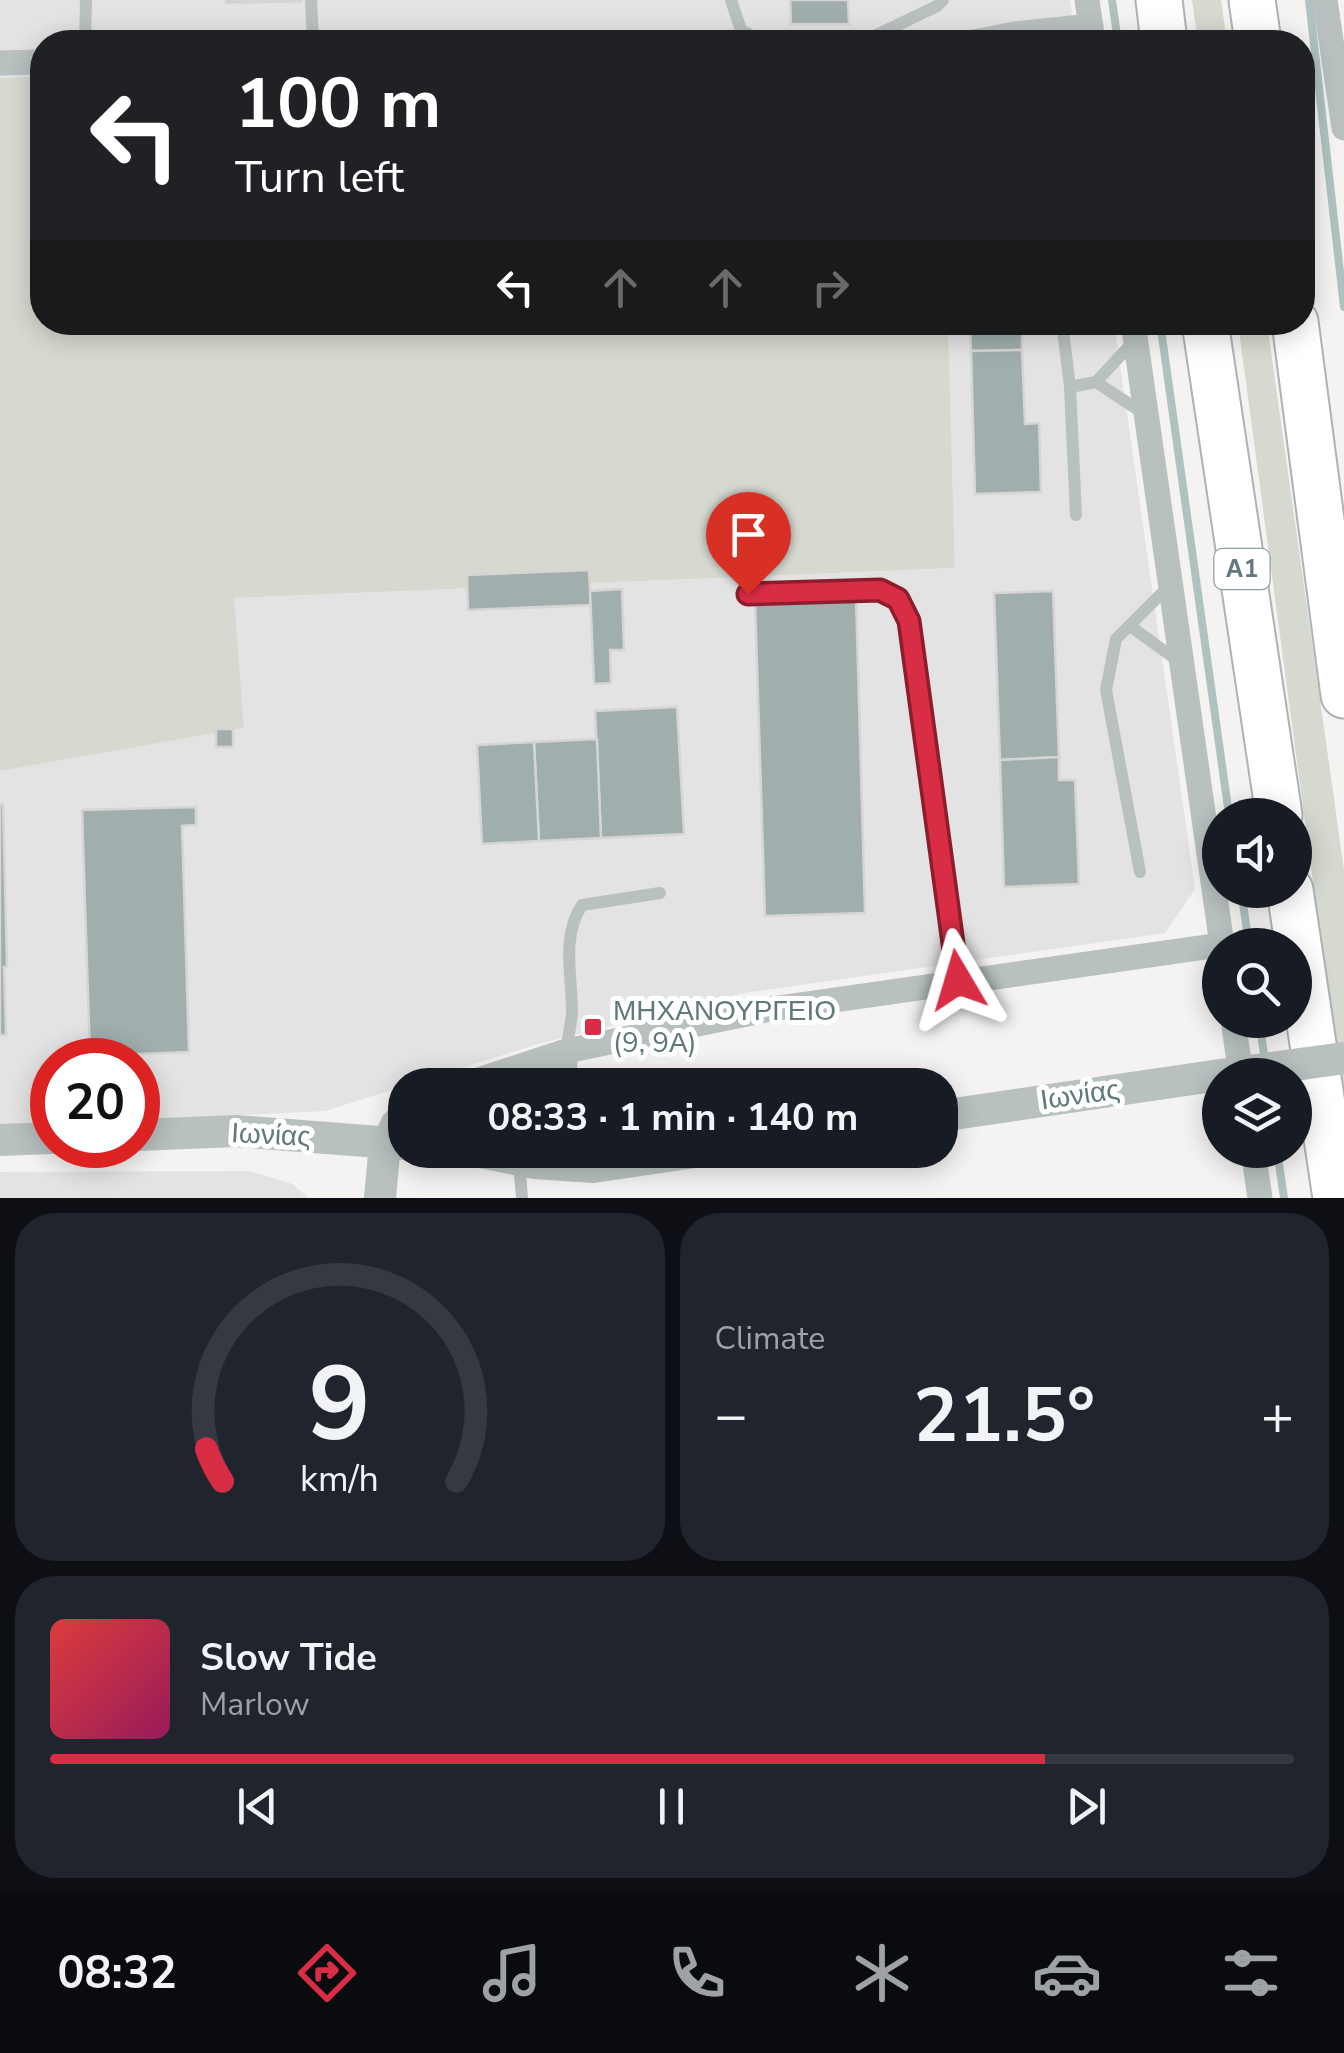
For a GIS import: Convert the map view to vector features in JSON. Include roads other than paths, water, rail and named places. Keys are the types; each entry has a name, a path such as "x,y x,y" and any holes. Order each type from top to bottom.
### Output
{"highway":[{"path":"1159,0 1163,30"},
{"path":"1252,0 1256,30"},
{"name":"Α1","path":"1207,335 1276,798"},
{"path":"1297,335 1344,695"},
{"path":"1293,908 1336,1198"}],"street":[{"path":"1087,0 1091,30"},
{"path":"1332,11 1344,128"},
{"path":"0,63 30,62"},
{"path":"1135,335 1219,928"},
{"path":"514,1068 566,1051 770,1009 1202,948"},
{"path":"565,1068 566,1051"},
{"name":"Ιωνίας","path":"1312,1062 1344,1058"},
{"name":"Ιωνίας","path":"958,1113 1202,1078"},
{"name":"Ιωνίας","path":"160,1134 236,1131 388,1143"},
{"path":"0,1140 30,1139"},
{"path":"380,1198 388,1168"},
{"path":"1256,1168 1260,1198"}],"lane":[{"path":"85,30 86,0"},
{"path":"311,0 312,30"},
{"path":"731,0 741,30"},
{"path":"887,30 943,0"},
{"path":"1064,335 1076,515"},
{"path":"1070,387 1096,382 1131,335"},
{"path":"1096,382 1148,417"},
{"path":"1140,872 1106,690 1116,639 1172,584"},
{"path":"748,594 880,590 898,599 909,621 958,980"},
{"path":"1130,626 1183,664"},
{"path":"566,1051 572,1014 568,961 572,921 582,905 660,893"},
{"path":"520,1168 522,1198"}],"waterway":[{"path":"1112,0 1116,30"},
{"path":"1309,0 1312,30"},
{"path":"1315,53 1344,307"},
{"path":"1162,335 1227,798"},
{"path":"1244,908 1247,928"},
{"path":"1262,1038 1265,1058"},
{"path":"1280,1168 1284,1198"}],"place":[{"name":"ΜΗΧΑΝΟΥΡΓΕΙΟ (9, 9Α)","path":"593,1027"}]}
